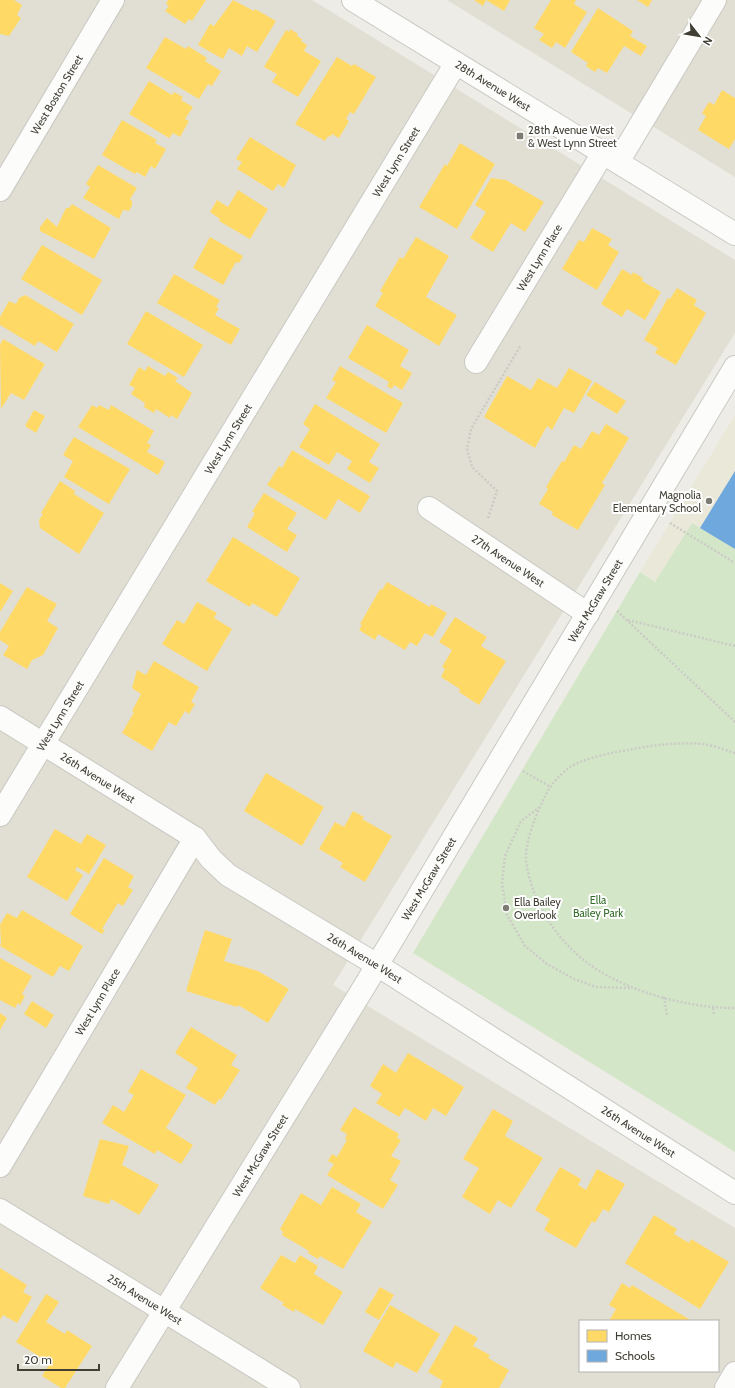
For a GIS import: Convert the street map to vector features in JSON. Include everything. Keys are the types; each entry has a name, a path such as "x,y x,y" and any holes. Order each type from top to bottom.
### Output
{"street":[{"name":"West Boston Street","path":"0,190 113,0"},
{"name":"28th Avenue West","path":"353,0 735,234"},
{"path":"610,158 715,0"},
{"name":"West Lynn Street","path":"0,815 456,63"},
{"name":"West Lynn Place","path":"476,362 610,158"},
{"name":"West McGraw Street","path":"117,1388 377,965 735,367"},
{"name":"27th Avenue West","path":"429,508 588,614"},
{"name":"26th Avenue West","path":"0,717 44,742 195,838 211,859 228,875 377,965 735,1193"},
{"name":"West Lynn Place","path":"0,1166 195,838"},
{"name":"25th Avenue West","path":"0,1210 289,1388"},
{"path":"726,1388 735,1373"}],"path":[{"path":"497,491 472,467 467,449 471,429 521,345"},
{"path":"668,522 735,563"},
{"path":"615,610 735,722"},
{"path":"627,620 735,646"},
{"path":"735,753 704,744 655,744 609,753 571,766 549,786 533,822 526,858 534,895 557,935 581,958 612,978 634,988 664,997 713,1008 735,1008"},
{"path":"519,769 549,786"},
{"path":"540,806 521,821 505,856 502,884 507,915 525,946 547,964 574,979 596,987 634,988"},
{"path":"664,997 667,1015"},
{"path":"713,1008 714,1015"}],"shaded area":[{"path":"0,0 312,0 735,260 735,333 333,985 735,1228 735,1388 0,1388"},
{"path":"447,0 735,0 735,177"},
{"name":"Magnolia Elementary School","path":"735,415 735,632 640,572"}],"green space":[{"name":"Ella Bailey Park","path":"692,523 735,549 735,1152 413,953 640,572 655,582"}],"building: Homes":[{"path":"0,0 14,0 22,5 17,15 21,18 9,36 0,34"},
{"path":"168,0 206,0 192,21 189,19 185,24 165,11 169,6 166,4"},
{"path":"233,0 254,11 255,9 276,21 257,52 247,46 242,56 229,48 223,59 198,45 210,24 214,26"},
{"path":"474,0 486,0 483,6"},
{"path":"486,0 510,0 504,11"},
{"path":"551,0 576,0 574,4 587,12 565,48 556,42 552,48 539,40 544,34 534,28"},
{"path":"637,0 652,0 648,7"},
{"path":"598,8 633,31 630,36 647,46 641,56 624,46 607,73 598,68 595,72 586,66 588,63 571,52"},
{"path":"290,29 298,34 297,36 302,39 301,41 307,45 304,51 321,61 298,97 272,82 277,74 264,67 286,30 289,32"},
{"path":"165,37 186,49 188,46 207,58 205,61 221,71 212,86 208,84 199,99 146,68"},
{"path":"337,57 352,66 354,64 376,77 354,114 350,112 346,119 349,121 339,138 332,134 330,137 328,136 325,141 295,124"},
{"path":"149,81 172,95 174,92 183,97 181,100 193,107 185,119 189,121 180,137 173,133 169,138 129,114"},
{"path":"722,90 735,98 735,139 729,149 698,130 706,116 702,113 709,102 714,105"},
{"path":"122,120 157,140 155,143 166,149 155,169 151,166 145,177 137,172 135,174 102,155"},
{"path":"250,137 296,165 284,188 278,184 273,191 237,169 242,162 236,159"},
{"path":"460,143 495,164 457,229 419,207 445,164 447,166"},
{"path":"98,165 137,188 130,199 132,201 132,205 129,211 123,210 119,219 83,198 90,187 86,184"},
{"path":"491,178 506,180 544,202 525,232 511,223 493,252 470,238 486,212 475,205"},
{"path":"238,190 268,209 250,239 219,221 220,219 210,212 217,200 228,207"},
{"path":"72,204 111,228 94,259 40,231 40,227 47,218 57,227 66,208 69,208"},
{"path":"592,228 612,239 608,245 619,252 597,290 562,269 579,240 584,242"},
{"path":"210,237 243,256 239,263 236,262 223,285 193,268"},
{"path":"416,237 449,256 426,297 457,315 439,346 375,306 383,293 380,291 400,257 403,259"},
{"path":"42,245 102,280 82,315 21,279"},
{"path":"622,269 632,275 633,272 643,278 642,281 661,292 645,320 627,309 622,317 601,304"},
{"path":"174,274 220,300 216,307 219,308 215,315 240,329 231,345 157,303"},
{"path":"677,288 697,300 694,305 706,313 676,365 655,353 658,348 644,340 668,298 670,299"},
{"path":"25,295 74,324 57,352 38,341 35,346 0,325 0,317 9,301 16,304 19,298"},
{"path":"146,311 203,345 184,377 127,344"},
{"path":"367,325 409,350 400,366 412,373 402,390 394,385 392,389 387,386 389,382 348,358"},
{"path":"3,339 45,364 24,400 11,393 1,409 0,345"},
{"path":"148,366 165,376 168,372 178,378 175,381 192,393 177,419 171,415 170,418 156,409 154,413 144,407 145,403 131,394 135,388 129,385 139,367 145,371"},
{"path":"340,366 403,403 386,433 326,398 336,382 332,380"},
{"path":"569,368 592,381 574,413 564,408 552,430 547,426 535,448 484,417 507,376 531,390 538,378 557,388"},
{"path":"595,382 626,401 617,414 586,395"},
{"path":"315,404 380,444 369,462 379,468 370,483 347,469 352,461 337,452 329,465 299,447 310,429 303,424"},
{"path":"92,405 97,408 99,405 109,410 111,405 154,431 147,443 151,445 147,452 165,462 158,475 78,427"},
{"path":"34,410 45,416 36,433 25,426"},
{"path":"606,424 629,438 602,483 605,485 578,530 552,515 553,512 539,504 548,489 546,487 574,445 581,449 592,431 599,435"},
{"path":"74,437 130,469 109,504 64,477 73,461 63,455"},
{"path":"292,450 370,496 360,513 338,499 326,520 267,485 279,466 282,468"},
{"path":"60,481 75,491 74,494 104,513 79,554 40,528 39,520 43,514 41,513"},
{"path":"264,493 297,513 287,529 297,535 287,552 247,527 255,513 252,512"},
{"path":"233,537 300,578 277,617 252,603 250,607 206,581"},
{"path":"387,582 430,607 431,604 447,613 433,637 425,633 417,646 410,642 405,650 378,634 375,640 359,630 362,625 360,624 380,589 382,590"},
{"path":"0,583 13,591 0,612"},
{"path":"27,587 57,604 47,621 58,628 43,655 32,660 27,669 3,655 9,646 0,640 0,632"},
{"path":"197,602 217,613 214,618 232,629 207,671 162,644 177,620 184,624"},
{"path":"455,617 487,637 481,646 506,661 479,705 459,692 460,689 441,677 445,669 442,667 452,650 439,642"},
{"path":"154,661 199,687 191,702 195,704 189,714 185,711 176,726 169,722 152,751 122,733 134,712 132,711 141,694 132,688 137,670 146,675"},
{"path":"266,773 324,807 302,846 244,811"},
{"path":"353,811 364,817 362,819 392,836 365,882 340,867 343,863 319,849 335,822 344,827"},
{"path":"55,829 81,844 87,834 106,845 89,874 77,867 75,870 83,875 67,901 27,877"},
{"path":"104,858 134,876 128,887 133,890 123,906 118,903 102,929 105,930 102,934 70,914"},
{"path":"22,910 83,946 69,971 60,966 53,977 0,946 0,925 7,913 17,918"},
{"path":"205,930 232,939 224,961 258,971 289,989 268,1023 238,1005 237,1007 186,991"},
{"path":"0,958 32,976 22,994 25,996 20,1005 18,1003 15,1008 0,1000"},
{"path":"32,1001 54,1015 46,1028 24,1014"},
{"path":"0,1013 7,1018 0,1030"},
{"path":"191,1027 237,1055 231,1065 240,1070 221,1100 219,1099 215,1105 186,1088 198,1068 175,1053"},
{"path":"408,1053 464,1087 446,1116 433,1108 426,1121 405,1108 399,1117 376,1103 382,1094 370,1086 383,1064 396,1073"},
{"path":"141,1069 186,1095 166,1128 193,1145 181,1164 157,1150 155,1154 102,1123 113,1105 124,1112 134,1095 128,1092"},
{"path":"354,1107 399,1134 397,1138 401,1140 391,1156 401,1161 390,1180 398,1185 383,1209 327,1175 334,1164 328,1161 332,1154 337,1157 347,1140 345,1139 347,1134 340,1130"},
{"path":"493,1109 513,1121 505,1136 543,1158 511,1208 498,1200 490,1214 462,1197 479,1168 463,1159"},
{"path":"100,1139 129,1146 122,1165 159,1185 139,1215 111,1199 109,1204 83,1196"},
{"path":"560,1167 581,1179 578,1185 586,1190 597,1169 625,1184 609,1212 603,1209 595,1223 592,1221 576,1248 544,1230 550,1219 535,1210"},
{"path":"332,1187 361,1204 356,1212 372,1222 343,1269 320,1256 318,1259 308,1253 309,1251 282,1235 283,1232 280,1229 301,1193 321,1205"},
{"path":"654,1215 677,1229 674,1234 689,1243 691,1239 729,1262 700,1309 625,1263"},
{"path":"281,1255 295,1263 300,1255 318,1266 314,1274 343,1292 323,1325 295,1309 294,1312 282,1305 284,1303 260,1288"},
{"path":"0,1268 27,1285 23,1292 32,1297 17,1323 3,1315 0,1320"},
{"path":"622,1283 630,1288 632,1285 690,1320 610,1320 616,1309 609,1305"},
{"path":"380,1287 394,1295 379,1320 365,1312"},
{"path":"46,1294 59,1302 46,1322 65,1334 67,1330 92,1346 65,1388 61,1388 42,1376 50,1363 16,1342"},
{"path":"390,1305 440,1334 417,1373 396,1362 393,1368 363,1351"},
{"path":"455,1325 478,1338 473,1346 490,1355 488,1358 509,1370 499,1388 440,1388 443,1381 428,1372"}],"building: Schools":[{"path":"735,471 735,549 700,528"}],"place":[{"name":"28th Avenue West & West Lynn Street","path":"520,136"},
{"name":"Magnolia Elementary School","path":"709,501"},
{"name":"Ella Bailey Overlook","path":"506,908"}]}
